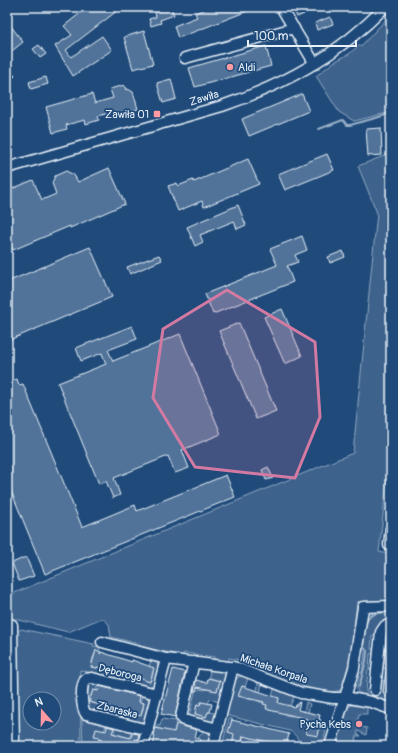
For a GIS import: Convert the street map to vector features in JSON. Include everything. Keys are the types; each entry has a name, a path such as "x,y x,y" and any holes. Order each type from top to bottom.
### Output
{"street":[{"path":"281,7 316,64"},
{"name":"Zawiła","path":"7,168 236,101 277,85 316,64 365,26 385,7"},
{"path":"185,58 294,28"},
{"path":"391,528 389,545 391,545"},
{"path":"328,745 354,668 363,607 391,606"},
{"path":"10,624 14,746"},
{"path":"374,690 381,632 385,626 391,626"},
{"name":"Michała Korpala","path":"102,642 166,658 233,668 301,692 320,696 371,702 391,709"},
{"path":"144,746 166,658"},
{"path":"194,662 181,717 184,720 218,729"},
{"path":"213,746 233,668"},
{"name":"Dęboroga","path":"82,686 84,680 92,678 157,694"},
{"name":"Zbaraska","path":"82,686 83,708 86,714 148,730"}],"highlighted area":[{"path":"227,290 315,342 320,417 295,478 195,467 153,398 163,329"}],"shaded area":[{"path":"391,14 391,112 354,121 339,112 316,76 334,62 349,54 358,46 361,46"},
{"path":"391,126 391,451 379,552 389,554 391,559 391,601 357,602 351,655 342,689 334,692 308,688 238,663 239,660 229,658 228,663 214,661 214,657 184,653 183,656 140,646 140,644 111,637 109,624 102,618 68,632 7,617 7,596 353,453 377,213 358,166 389,154"},
{"path":"391,610 391,622 377,636 372,636 371,649 376,649 375,654 370,654 369,669 374,670 368,670 366,692 377,693 377,698 360,694 357,689 357,685 360,672 362,672 365,652 361,651 364,626 369,616 374,612"},
{"path":"21,629 94,644 93,646 100,647 98,654 95,653 92,660 92,667 97,668 97,665 109,671 128,676 145,677 144,680 150,682 153,675 153,668 149,667 151,660 156,662 158,666 154,685 147,687 80,670 81,746 18,746 17,632"},
{"path":"391,630 391,633 388,634 385,664 387,664 386,667 391,669 381,668 386,631"},
{"path":"209,669 220,670 225,675 219,702 210,699 208,704 201,702 200,705 197,704 195,714 206,717 208,712 216,713 212,723 189,717 195,692 189,690 196,691 199,689 206,689 217,691 220,681 210,678"},
{"path":"242,676 248,678 245,687 242,686 239,696 252,700 255,690 257,691 258,682 262,684 258,701 267,705 266,709 269,710 278,703 279,698 272,697 274,689 294,697 290,706 287,705 285,715 292,716 304,712 306,702 310,704 306,722 310,723 306,732 307,734 319,728 326,730 324,739 307,746 299,746 297,738 290,731 225,715 234,681 238,677"},
{"path":"380,680 384,681 383,692 384,695 391,698 391,703 378,698"},
{"path":"91,682 98,684 96,691 93,690 90,697 90,702 95,704 96,702 101,705 125,710 143,710 144,703 140,702 142,696 147,697 149,701 144,721 139,723 87,709 86,685"},
{"path":"352,705 367,707 367,714 359,714 357,726 367,728 366,735 358,731 357,734 361,736 356,736 355,743 364,746 333,746 348,707"},
{"path":"229,718 232,719 229,732 235,733 232,746 222,746"},
{"path":"82,719 106,725 104,731 95,736 102,740 101,746 83,746"},
{"path":"162,719 177,721 174,731 179,732 180,725 187,726 184,736 174,746 164,730 154,727 155,725 160,726"},
{"path":"115,727 131,731 130,738 114,733"},
{"path":"204,731 208,732 210,736 207,746 203,746 204,742 198,738"},
{"path":"244,736 284,746 241,746"}],"building":[{"path":"88,7 122,7 66,50 71,57 102,36 112,50 73,76 55,46 72,35 64,26"},
{"path":"171,7 174,15 160,20 161,23 151,26 149,19 156,17 155,12"},
{"path":"211,7 258,7 178,38 174,26 197,17 195,13"},
{"path":"293,7 301,7 304,14 297,17"},
{"path":"330,17 333,24 317,30 315,23"},
{"path":"7,21 23,42 7,55"},
{"path":"144,31 153,64 133,69 124,37"},
{"path":"39,45 46,54 40,58 33,49"},
{"name":"Aldi","path":"266,46 271,66 195,87 189,68"},
{"path":"7,67 15,76 7,83"},
{"path":"46,77 48,84 31,89 29,82"},
{"path":"171,79 176,99 163,103 157,83"},
{"path":"124,85 126,90 128,89 133,92 138,109 118,115 117,111 98,116 99,120 86,124 85,120 66,125 67,129 53,133 46,107 92,94 95,103 113,98 110,89"},
{"path":"302,94 309,111 249,136 242,119"},
{"path":"381,128 382,155 368,156 366,129"},
{"path":"327,154 334,170 285,190 278,174"},
{"path":"248,159 259,184 204,207 202,201 178,211 168,186 177,183 178,186 193,180 194,182"},
{"path":"109,168 125,204 70,228 70,226 13,250 7,236 7,191 33,180 42,200 56,194 52,183 55,176 66,171 74,175 78,182"},
{"path":"238,205 246,225 237,229 234,221 200,235 203,242 195,246 187,227"},
{"path":"302,236 307,250 295,255 298,262 287,266 293,282 213,314 205,294 277,265 270,249"},
{"path":"90,247 112,297 7,341 7,282"},
{"path":"343,251 345,257 330,263 328,257"},
{"path":"159,255 162,260 130,274 127,267"},
{"path":"282,309 302,356 285,364 264,317"},
{"path":"239,323 276,411 256,419 219,331"},
{"path":"132,326 137,339 108,350 113,361 180,334 221,434 182,450 189,468 175,473 168,456 114,478 120,495 113,498 106,481 99,484 58,383 106,364 102,353 81,361 76,348"},
{"path":"17,379 19,385 23,384 82,527 135,505 137,511 226,475 235,497 45,574 7,481 7,383"},
{"path":"268,467 273,478 266,480 262,470"},
{"path":"26,557 34,576 19,581 12,563"},
{"path":"96,650 154,668 150,682 144,679 97,667 91,667"},
{"path":"387,662 391,662 391,698 384,695 383,692"},
{"path":"173,669 185,672 175,717 161,714"},
{"path":"208,678 220,681 217,691 197,687 196,691 194,691 196,680 207,683"},
{"path":"99,686 140,696 139,702 144,703 141,716 89,702 93,690 98,691"},
{"path":"242,686 279,698 278,703 294,707 300,702 298,710 320,715 319,719 321,720 318,736 307,734 307,719 269,710 266,708 267,705 263,704 264,702 238,696"},
{"path":"201,702 212,704 210,712 208,712 206,717 195,714 197,704 200,705"},
{"path":"232,720 289,734 286,746 243,736 241,746 232,746 234,734 228,732"},
{"path":"176,724 197,730 195,738 200,739 204,746 153,746 155,735 153,735 155,728 174,732"},
{"path":"107,726 114,728 112,733 122,736 131,738 132,733 139,734 138,740 135,739 134,746 124,746 112,743 111,746 100,746 102,740 98,739 99,737 94,736 96,729 106,731"}],"waterway":[{"path":"319,129 343,120 347,125 350,125 383,116 391,110"},
{"path":"359,687 366,661 367,651 363,646 367,620 370,616 375,614 391,612"}],"place":[{"name":"Aldi","path":"230,67"},
{"name":"Zawiła 01","path":"157,114"},
{"name":"Pycha Kebs","path":"359,724"}]}
